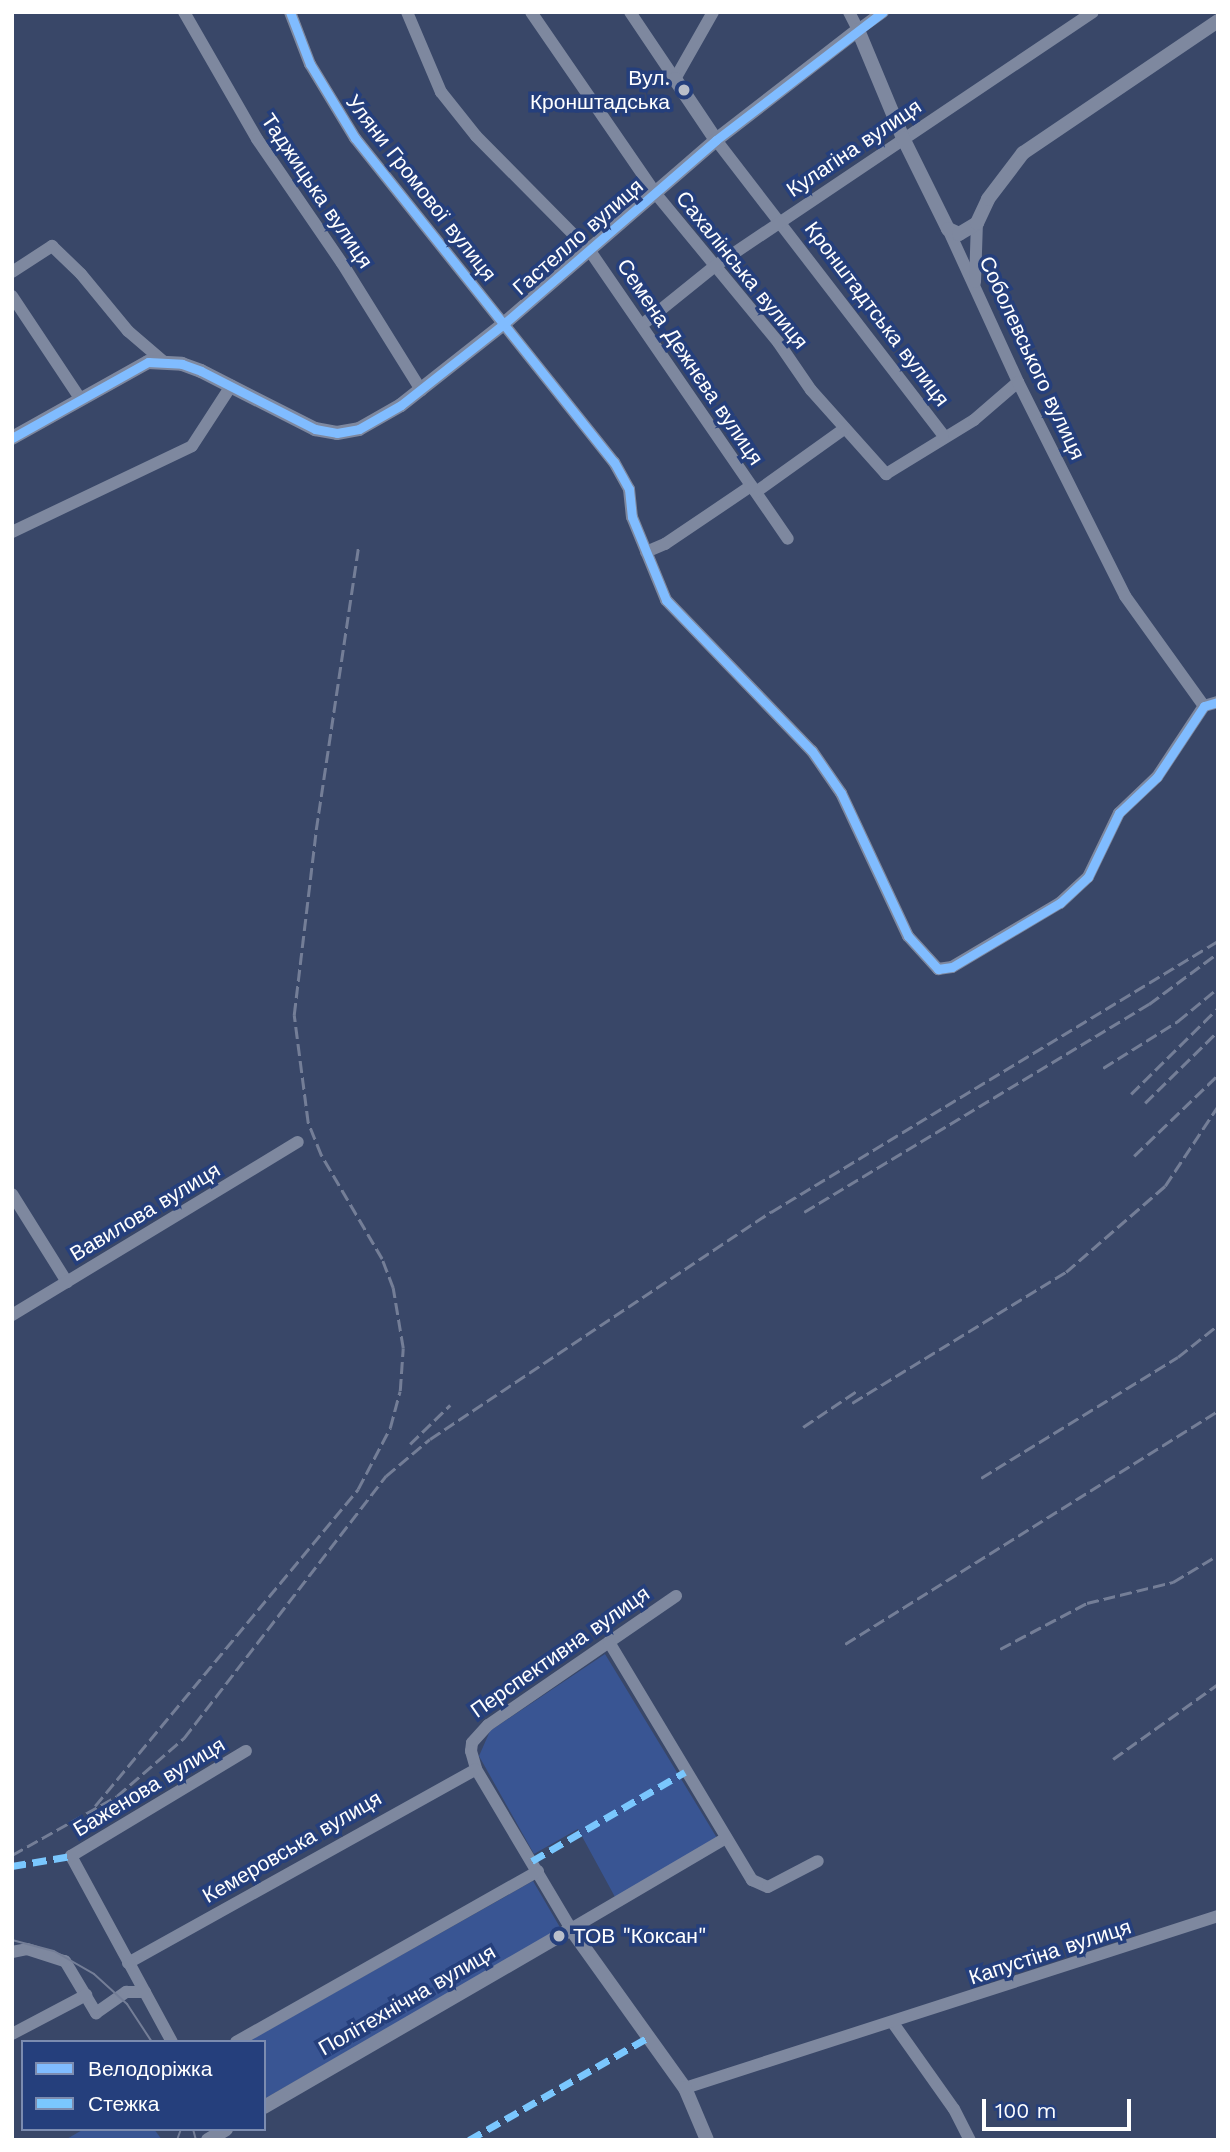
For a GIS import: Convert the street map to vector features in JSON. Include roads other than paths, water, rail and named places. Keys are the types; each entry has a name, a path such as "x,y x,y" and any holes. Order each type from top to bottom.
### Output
{"street":[{"name":"Таджицька вулиця","path":"184,12 257,139 342,263 421,390"},
{"name":"Уляни Громової вулиця","path":"290,12 310,64 355,138 506,322 614,462 629,489 632,517 666,600 813,751 841,793 908,936 938,969 953,967 1059,903 1088,877 1119,813 1157,776 1204,706"},
{"name":"Семена Дежнєва вулиця","path":"407,12 428,66 456,111 590,251 643,324 788,539"},
{"name":"Сахалінська вулиця","path":"531,12 656,194 844,429 886,474 943,435"},
{"name":"Кронштадтська вулиця","path":"630,12 716,140 943,435"},
{"path":"675,79 713,12"},
{"name":"Соболевського вулиця","path":"849,12 903,138 975,283 1018,383 1125,596 1204,706"},
{"name":"Гастелло вулиця","path":"164,362 182,364 315,429 337,433 381,418 421,390 506,322 716,140 883,12"},
{"name":"Кулагіна вулиця","path":"643,324 715,266 903,138 1039,52 1093,12"},
{"path":"975,283 977,223 988,199 1023,153 1218,21"},
{"path":"948,229 958,234 977,223"},
{"path":"12,272 51,246 81,274 128,331 164,362"},
{"path":"12,296 79,397"},
{"path":"12,438 131,368 164,362"},
{"path":"943,435 974,420 1018,383"},
{"path":"12,532 192,446 231,386"},
{"path":"646,552 665,544 754,489 844,429"},
{"path":"1204,706 1218,702"},
{"name":"Вавилова вулиця","path":"12,1315 298,1142"},
{"path":"12,1194 67,1282"},
{"name":"Перспективна вулиця","path":"476,1769 472,1743 482,1730 676,1596"},
{"path":"609,1642 752,1880 762,1887 818,1861"},
{"name":"Баженова вулиця","path":"128,1962 71,1856 246,1751"},
{"path":"476,1769 571,1929 685,2088 707,2140"},
{"name":"Кемеровська вулиця","path":"128,1962 476,1769"},
{"path":"571,1929 726,1838"},
{"path":"240,2040 538,1871"},
{"name":"Капустіна вулиця","path":"685,2088 1218,1916"},
{"name":"Політехнічна вулиця","path":"266,2106 571,1929"},
{"path":"12,1952 27,1949 65,1961 96,2013 126,1993 145,1992"},
{"path":"128,1962 171,2040"},
{"path":"12,2034 86,1995"},
{"path":"893,2023 941,2088 970,2140"}],"tram line":[{"path":"12,1940 54,1951 94,1974 127,2004 151,2040"},
{"path":"177,2140 180,2131"},
{"path":"194,2131 196,2140"}],"railway":[{"path":"95,1806 358,1489 390,1428 400,1391 403,1348 393,1288 382,1259 321,1155 308,1123 294,1015 316,830 358,548"},
{"path":"12,1855 117,1796 184,1738 386,1476 430,1439 771,1212 1218,941"},
{"path":"804,1212 1149,1004 1218,953"},
{"path":"1103,1068 1178,1021 1218,988"},
{"path":"1131,1094 1218,1008"},
{"path":"1145,1103 1218,1031"},
{"path":"1134,1156 1218,1075"},
{"path":"852,1403 1066,1272 1165,1186 1218,1106"},
{"path":"981,1478 1178,1357 1218,1325"},
{"path":"803,1427 858,1390"},
{"path":"410,1444 450,1405"},
{"path":"845,1644 1218,1411"},
{"path":"1000,1649 1087,1603 1173,1582 1218,1555"},
{"path":"1113,1759 1218,1684"}],"place":[{"name":"Вул. Кронштадська","path":"684,90"},
{"name":"ТОВ \"Коксан\"","path":"559,1936"}]}
